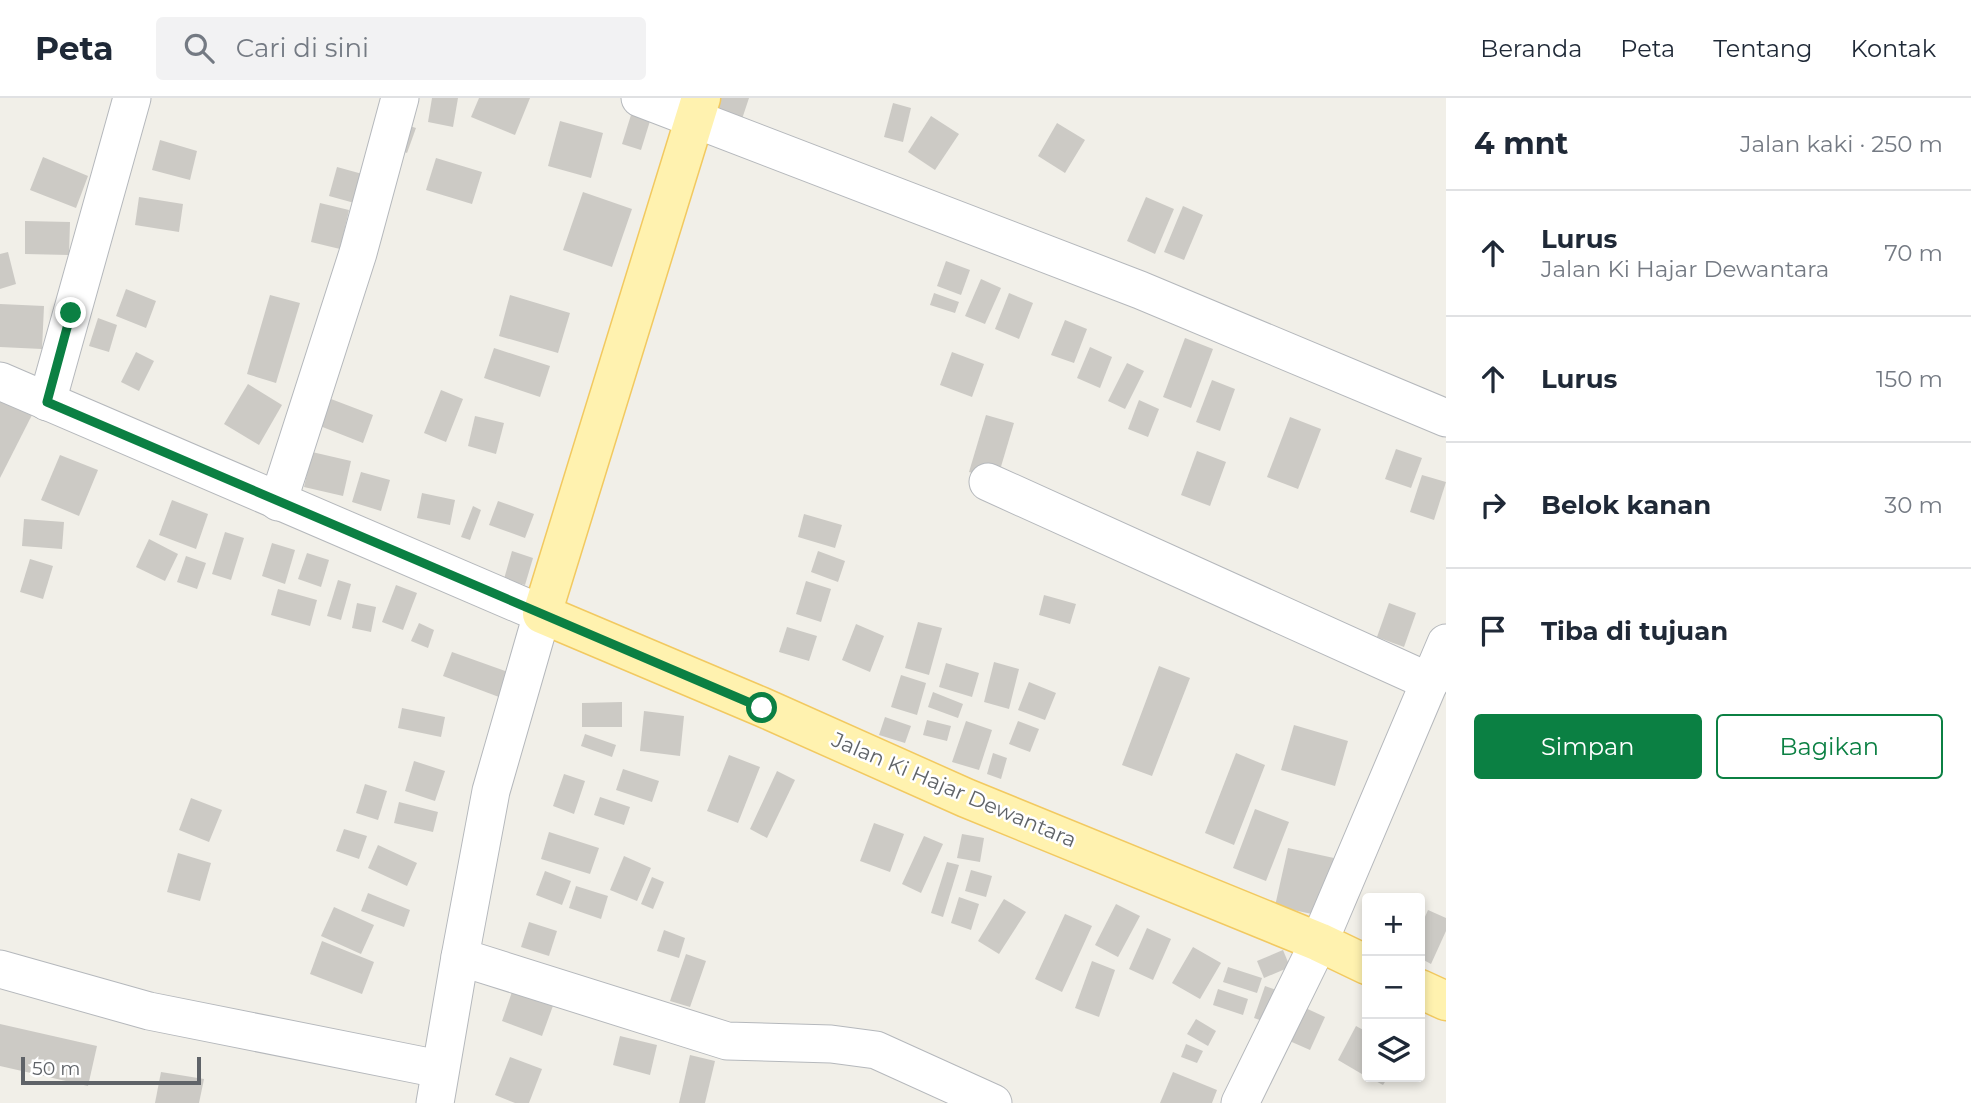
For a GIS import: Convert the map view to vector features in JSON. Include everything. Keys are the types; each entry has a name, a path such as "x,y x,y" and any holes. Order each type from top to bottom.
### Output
{"main road":[{"path":"542,614 698,108"},
{"name":"Jalan Ki Hajar Dewantara","path":"542,614 966,798 1320,942 1362,963"},
{"path":"1425,991 1446,1001"}],"street":[{"path":"47,402 132,98"},
{"path":"278,502 358,253 400,98"},
{"path":"640,98 698,108 1446,418"},
{"path":"0,382 542,614 491,791 437,1086 149,1012 0,969"},
{"path":"988,482 1430,682"},
{"path":"1240,1103 1320,942 1446,643"},
{"path":"460,957 727,1041 831,1044 876,1050 993,1103"}],"building":[{"path":"432,98 458,98 453,127 428,122"},
{"path":"479,98 530,98 515,135 471,117"},
{"path":"719,98 749,98 742,119 715,110"},
{"path":"893,103 911,108 903,142 884,137"},
{"path":"631,115 650,121 641,150 622,144"},
{"path":"931,116 959,134 935,170 908,152"},
{"path":"560,121 603,133 591,178 548,166"},
{"path":"400,123 416,128 407,153 391,147"},
{"path":"1057,123 1085,140 1065,173 1038,156"},
{"path":"160,140 197,151 190,180 152,170"},
{"path":"43,157 88,176 76,208 30,190"},
{"path":"436,158 482,172 472,204 426,190"},
{"path":"337,167 366,175 358,204 329,196"},
{"path":"583,192 632,209 612,267 563,250"},
{"path":"139,197 183,204 179,232 135,225"},
{"path":"1146,197 1174,209 1155,254 1127,241"},
{"path":"320,203 349,210 340,249 311,242"},
{"path":"1183,206 1203,215 1184,260 1164,252"},
{"path":"25,221 70,222 69,255 25,254"},
{"path":"8,252 16,284 0,289 0,254"},
{"path":"946,261 970,270 961,295 937,286"},
{"path":"981,279 1001,288 985,324 965,316"},
{"path":"126,289 156,301 146,328 116,316"},
{"path":"934,293 959,302 955,313 930,305"},
{"path":"1009,293 1033,303 1019,339 995,329"},
{"path":"270,295 300,303 276,383 247,374"},
{"path":"510,295 570,313 558,353 499,336"},
{"path":"0,304 44,306 42,349 0,347"},
{"path":"98,318 117,325 109,352 89,346"},
{"path":"1065,320 1087,329 1074,363 1051,355"},
{"path":"1185,338 1213,349 1191,408 1163,397"},
{"path":"1090,347 1112,357 1100,388 1077,378"},
{"path":"494,348 550,366 540,397 484,378"},
{"path":"136,352 154,361 139,391 121,382"},
{"path":"952,352 984,364 972,397 940,385"},
{"path":"1127,363 1144,371 1125,409 1108,401"},
{"path":"1212,380 1235,389 1220,431 1196,422"},
{"path":"248,384 282,405 259,445 224,424"},
{"path":"441,390 463,399 446,442 424,433"},
{"path":"0,398 32,415 0,478"},
{"path":"331,399 373,415 363,443 320,426"},
{"path":"1139,400 1159,409 1148,437 1128,429"},
{"path":"986,415 1014,423 997,480 969,472"},
{"path":"475,416 504,423 496,454 468,446"},
{"path":"1290,417 1321,429 1298,489 1267,477"},
{"path":"1396,449 1422,458 1411,488 1385,479"},
{"path":"1197,451 1226,462 1210,506 1181,495"},
{"path":"312,452 351,461 343,496 304,487"},
{"path":"60,455 98,470 79,516 41,500"},
{"path":"361,472 390,480 381,511 352,502"},
{"path":"1422,475 1446,482 1434,520 1410,512"},
{"path":"422,493 455,500 450,525 417,518"},
{"path":"172,500 208,514 196,549 159,535"},
{"path":"498,501 534,514 525,538 489,525"},
{"path":"473,506 481,510 470,540 461,537"},
{"path":"804,514 842,525 835,548 798,537"},
{"path":"24,519 64,522 62,549 22,546"},
{"path":"225,532 244,538 231,580 212,574"},
{"path":"149,539 178,554 165,581 136,567"},
{"path":"272,543 295,550 285,584 262,576"},
{"path":"512,551 533,558 525,585 504,579"},
{"path":"818,551 845,561 838,582 811,572"},
{"path":"307,553 329,560 321,587 298,579"},
{"path":"186,556 206,563 197,589 177,582"},
{"path":"30,559 53,566 43,599 20,592"},
{"path":"338,580 351,584 341,620 327,616"},
{"path":"806,581 831,589 821,622 796,614"},
{"path":"396,585 417,593 403,630 382,622"},
{"path":"278,589 317,600 310,626 271,615"},
{"path":"1044,595 1076,604 1070,624 1039,615"},
{"path":"357,603 376,607 371,632 352,628"},
{"path":"1389,603 1416,613 1404,647 1377,637"},
{"path":"918,622 942,628 929,675 905,668"},
{"path":"419,623 434,630 428,648 411,641"},
{"path":"856,624 884,636 870,672 842,660"},
{"path":"787,627 817,636 809,661 779,652"},
{"path":"452,652 508,672 499,697 443,676"},
{"path":"994,662 1019,669 1009,709 984,702"},
{"path":"946,663 979,673 972,697 939,687"},
{"path":"1159,666 1190,678 1152,776 1122,765"},
{"path":"901,675 926,683 917,715 891,707"},
{"path":"1029,682 1056,693 1045,720 1018,710"},
{"path":"933,692 963,704 958,718 928,707"},
{"path":"622,702 622,727 582,727 582,703"},
{"path":"402,708 445,717 441,737 398,728"},
{"path":"644,711 684,716 680,756 640,751"},
{"path":"885,717 911,726 905,743 879,735"},
{"path":"927,720 951,726 947,741 923,735"},
{"path":"966,721 992,730 979,770 952,762"},
{"path":"1018,721 1039,729 1030,752 1009,744"},
{"path":"1294,725 1348,741 1335,786 1281,770"},
{"path":"585,734 616,745 612,757 581,746"},
{"path":"993,753 1007,758 1001,779 987,774"},
{"path":"1236,753 1265,765 1234,845 1205,833"},
{"path":"729,755 760,767 738,823 707,811"},
{"path":"414,761 445,771 435,801 405,791"},
{"path":"623,769 659,781 652,802 616,790"},
{"path":"777,771 795,780 767,838 750,829"},
{"path":"564,774 585,781 574,814 553,806"},
{"path":"365,784 387,791 378,820 356,813"},
{"path":"600,797 630,807 624,825 594,815"},
{"path":"191,798 222,810 209,842 179,830"},
{"path":"399,802 438,812 433,832 394,823"},
{"path":"1255,809 1289,822 1266,881 1233,868"},
{"path":"874,823 904,834 890,872 860,861"},
{"path":"344,829 367,836 359,859 336,851"},
{"path":"549,832 599,848 590,874 541,859"},
{"path":"962,834 984,838 980,862 957,858"},
{"path":"924,836 943,844 921,893 902,884"},
{"path":"378,845 417,863 407,886 368,868"},
{"path":"1288,848 1334,858 1321,916 1275,906"},
{"path":"178,853 211,863 200,901 167,892"},
{"path":"624,856 651,868 637,901 610,890"},
{"path":"947,862 959,865 943,917 931,913"},
{"path":"971,870 992,876 986,897 965,891"},
{"path":"545,871 571,881 562,905 536,895"},
{"path":"652,877 664,882 653,909 641,904"},
{"path":"576,886 608,896 601,919 569,908"},
{"path":"368,893 410,910 404,927 361,911"},
{"path":"959,897 979,904 971,930 951,923"},
{"path":"1004,899 1026,912 999,954 978,941"},
{"path":"1116,904 1140,916 1118,957 1095,945"},
{"path":"334,907 374,925 361,954 321,936"},
{"path":"1428,910 1446,918 1446,931 1431,964 1425,961 1425,917"},
{"path":"1065,914 1092,926 1062,992 1035,979"},
{"path":"529,922 557,931 549,956 521,947"},
{"path":"1147,928 1171,939 1153,980 1129,969"},
{"path":"664,930 685,938 679,958 657,951"},
{"path":"322,941 374,962 362,994 310,974"},
{"path":"1193,947 1221,963 1200,999 1172,983"},
{"path":"1283,950 1290,967 1264,978 1257,961"},
{"path":"686,954 706,961 690,1007 670,1001"},
{"path":"1092,961 1115,970 1099,1017 1075,1008"},
{"path":"1228,967 1262,978 1257,993 1223,982"},
{"path":"1265,986 1285,993 1274,1025 1254,1018"},
{"path":"513,989 554,1003 542,1036 502,1021"},
{"path":"1218,989 1248,999 1243,1015 1213,1005"},
{"path":"1299,1005 1325,1017 1310,1050 1285,1039"},
{"path":"1196,1019 1216,1031 1208,1046 1187,1034"},
{"path":"0,1024 97,1046 88,1086 0,1066"},
{"path":"1356,1026 1362,1029 1362,1074 1338,1060"},
{"path":"620,1036 657,1045 650,1075 613,1065"},
{"path":"1186,1044 1203,1051 1197,1063 1181,1057"},
{"path":"690,1055 715,1061 705,1103 679,1103"},
{"path":"510,1057 542,1069 529,1103 515,1103 495,1095"},
{"path":"161,1072 204,1079 199,1103 155,1103"},
{"path":"1173,1072 1217,1090 1212,1103 1160,1103"}],"route":[{"path":"71,313 47,402 762,708"}]}
